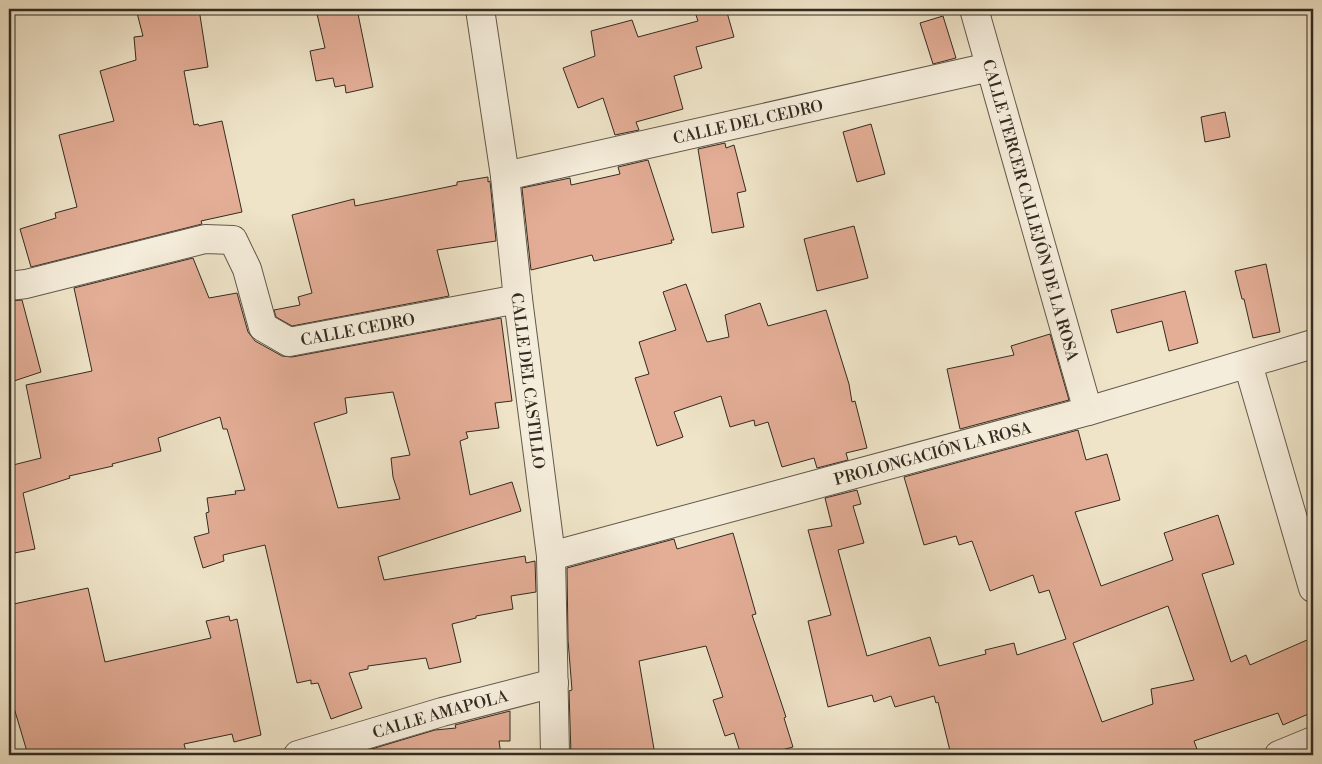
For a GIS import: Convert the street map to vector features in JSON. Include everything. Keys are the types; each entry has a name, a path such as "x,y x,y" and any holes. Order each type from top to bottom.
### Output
{"street":[{"name":"CALLE DEL CASTILLO","path":"480,9 505,176 518,299 550,556 555,755"},
{"name":"CALLE TERCER CALLEJÓN DE LA ROSA","path":"974,9 1088,411"},
{"name":"CALLE DEL CEDRO","path":"505,176 990,67"},
{"name":"CALLE CEDRO","path":"9,286 26,284 205,239 233,240 247,270 263,327 290,342 518,299"},
{"name":"PROLONGACIÓN LA ROSA","path":"550,556 1088,411 1313,344"},
{"path":"1248,364 1313,588"},
{"name":"CALLE AMAPOLA","path":"298,755 442,712 554,683"},
{"path":"1279,755 1313,741"}],"building":[{"path":"136,9 199,9 208,67 184,71 194,125 198,124 199,126 222,121 242,212 201,221 202,224 31,267 20,229 56,218 55,213 77,207 59,135 114,121 100,71 136,60 134,37 143,36"},
{"path":"339,9 357,9 373,87 346,93 345,85 335,87 333,78 316,81 310,51 325,48 317,14"},
{"path":"694,9 726,9 734,37 696,47 702,68 674,76 683,109 636,122 639,130 615,135 603,98 578,108 563,68 595,56 591,31 632,20 638,37 698,21"},
{"path":"943,16 956,58 933,64 920,23"},
{"path":"1225,112 1230,137 1205,142 1201,117"},
{"path":"871,124 885,174 857,182 843,132"},
{"path":"725,143 726,148 734,145 746,191 737,193 744,227 712,233 698,149"},
{"path":"648,160 674,240 671,240 672,243 594,261 592,255 531,270 522,188 570,178 571,185 620,174 618,167"},
{"path":"488,177 496,241 437,250 449,296 292,326 276,317 274,310 300,305 298,297 312,293 292,215 354,199 355,206 457,185 457,182"},
{"path":"854,226 868,278 817,291 804,239"},
{"path":"193,258 209,298 237,293 248,332 255,341 282,356 292,357 501,318 512,401 495,403 499,428 466,432 468,438 460,441 470,495 512,482 521,511 378,557 384,580 525,556 526,563 535,561 536,592 511,596 513,609 476,616 476,618 452,624 461,662 429,669 426,658 368,666 368,669 349,673 362,708 331,719 318,683 311,684 311,680 297,683 265,545 223,555 224,561 203,568 194,537 209,533 206,513 209,512 207,498 236,494 235,491 245,490 227,429 223,429 220,417 158,438 161,451 112,464 113,466 69,476 70,478 23,493 35,549 9,554 9,466 41,458 26,385 92,371 74,288","holes":["393,392 410,455 391,458 393,477 400,499 338,508 314,423 347,413 345,398"]},
{"path":"1266,264 1280,332 1253,338 1235,271"},
{"path":"686,284 707,342 729,337 725,315 760,303 768,326 826,310 849,384 852,402 855,401 867,448 846,453 848,460 817,468 814,458 782,467 768,422 755,426 754,420 730,427 721,396 674,412 683,437 657,446 635,378 649,374 639,342 676,330 663,292"},
{"path":"1185,291 1198,343 1169,351 1162,321 1117,333 1111,310"},
{"path":"22,300 41,372 14,381 9,366 9,301"},
{"path":"1050,334 1069,400 960,429 947,369 1014,355 1011,346"},
{"path":"1078,430 1086,460 1107,454 1120,500 1075,512 1101,586 1173,560 1164,533 1218,515 1234,564 1202,574 1231,662 1246,655 1250,665 1307,640 1313,654 1313,712 1283,725 1278,713 1194,741 1199,755 951,755 938,702 936,703 934,696 895,707 891,696 874,702 872,695 828,707 808,621 831,615 808,530 832,526 825,498 857,490 861,504 853,506 864,543 838,550 867,656 930,637 939,666 986,654 985,650 1014,643 1017,655 1066,639 1049,590 1039,593 1033,575 990,591 972,541 959,545 956,536 924,545 904,477","holes":["1168,606 1194,680 1151,689 1153,704 1102,722 1073,643"]},
{"path":"733,533 756,614 752,615 786,717 784,718 793,747 764,755 741,755 734,733 725,736 713,700 723,697 706,646 639,661 655,755 571,755 569,691 572,690 568,640 567,568 674,539 677,549"},
{"path":"88,588 105,662 211,638 206,621 229,616 230,621 237,619 261,735 234,742 232,734 184,744 187,755 28,755 9,691 9,605"},
{"path":"510,711 510,741 499,741 501,755 366,755 365,751 435,730 456,728 455,725"}]}
